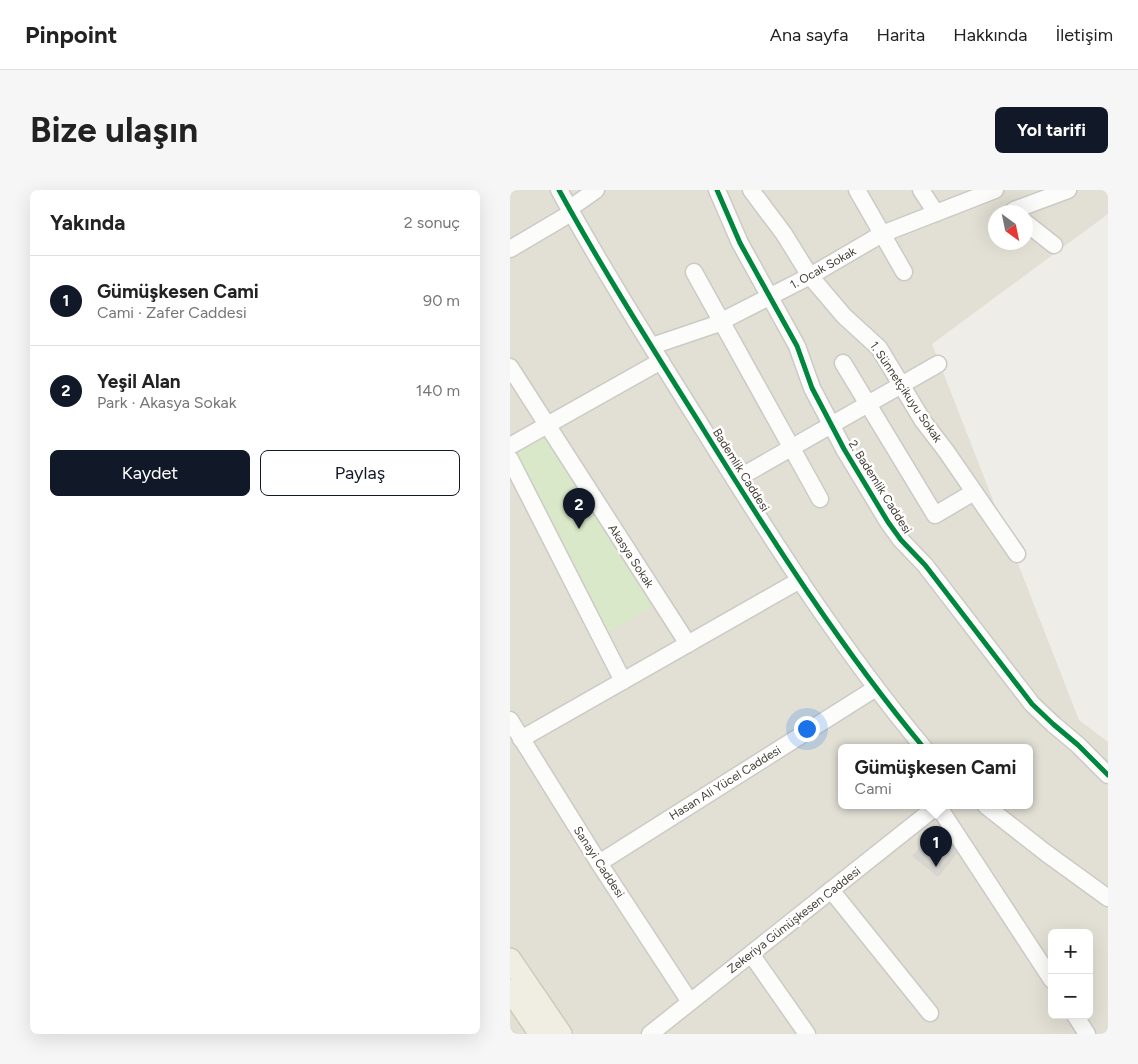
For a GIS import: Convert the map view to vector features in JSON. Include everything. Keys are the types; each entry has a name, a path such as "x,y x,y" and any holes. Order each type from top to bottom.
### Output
{"main road":[{"path":"510,959 561,1034"},
{"path":"510,990 540,1034"}],"street":[{"name":"Bademlik Caddesi","path":"559,190 661,361 800,580 876,688 921,744"},
{"path":"510,249 570,211 596,190"},
{"name":"2. Bademlik Caddesi","path":"717,190 740,243 797,346 807,377 878,506 901,540 925,565 1032,704 1108,775"},
{"name":"1. Sünnetçikuyu Sokak","path":"751,190 784,234 810,276 844,316 879,348 923,421 1017,554"},
{"path":"857,190 904,272"},
{"path":"921,190 936,213"},
{"name":"1. Ocak Sokak","path":"652,346 722,322 810,276 882,234 995,190"},
{"path":"1001,190 1011,205"},
{"path":"1030,205 1068,190"},
{"path":"1033,228 1054,244"},
{"path":"694,272 820,499"},
{"path":"510,446 661,361"},
{"path":"843,364 935,515 974,492"},
{"path":"735,480 938,364"},
{"name":"Akasya Sokak","path":"510,367 688,644"},
{"path":"510,459 623,681"},
{"path":"521,739 800,580"},
{"name":"Hasan Ali Yücel Caddesi","path":"599,863 876,688"},
{"name":"Sanayi Caddesi","path":"510,720 599,863 690,1002"},
{"name":"Zekeriya Gümüşkesen Caddesi","path":"650,1034 934,809"},
{"path":"940,809 1048,974"},
{"path":"990,809 1108,898"},
{"path":"831,890 930,1013"},
{"path":"751,954 807,1034"},
{"path":"1078,1019 1087,1034"}],"shaded area":[{"path":"510,190 1108,190 1108,214 932,344 1079,720 1108,742 1108,1034 510,1034"}],"green space":[{"path":"543,436 654,605 607,633 515,452"}],"building":[{"path":"929,837 947,852 952,845 959,851 938,877 912,856"}],"cycle path":[{"path":"559,190 630,312 782,554 836,633 921,744"},
{"path":"717,190 740,243 797,346 812,388 844,449 888,522 901,540 925,565 1032,704 1108,775"}],"place":[{"name":"Yeşil Alan","path":"579,529"},
{"name":"Gümüşkesen Cami","path":"936,867"}]}
